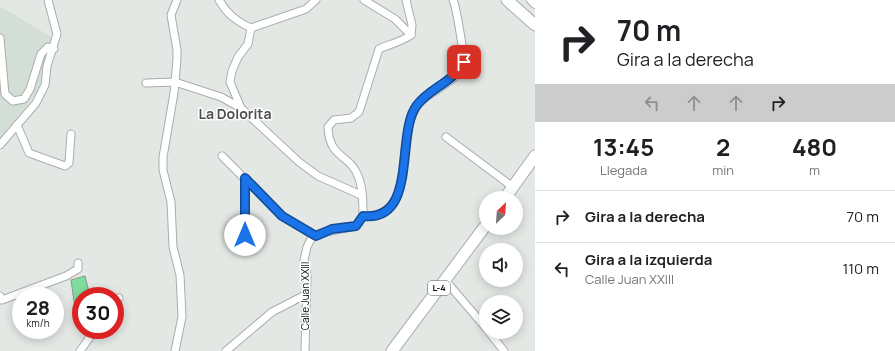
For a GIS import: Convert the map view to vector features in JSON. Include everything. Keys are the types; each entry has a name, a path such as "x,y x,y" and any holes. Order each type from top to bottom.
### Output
{"main road":[{"path":"508,0 534,23"},
{"path":"510,191 535,156"},
{"name":"L-4","path":"392,351 479,235"}],"street":[{"path":"0,145 36,103 45,85 47,66 58,34 48,0"},
{"path":"175,351 182,317 180,275 173,248 171,202 163,170 163,157 175,82 177,50 171,15 177,0"},
{"path":"219,0 235,20 251,28 306,9 316,0"},
{"path":"364,0 395,19 411,35"},
{"path":"222,156 282,216 316,236 332,229 356,226 363,216 358,176 353,168 336,152 332,146 329,140 328,127 334,120 351,118 359,112 379,49 403,41 411,35 412,24 406,0"},
{"path":"363,216 373,217 384,213 395,200 402,182 406,138 417,105 458,73 464,62 453,0"},
{"path":"531,0 535,4"},
{"path":"241,108 230,82 238,57 248,44 251,28"},
{"path":"0,38 5,94 14,101 24,99 30,89 41,54 48,48 54,49"},
{"path":"146,83 175,82 221,98 241,108 299,162 318,176 361,195"},
{"path":"17,125 29,153 65,166 69,163 70,134"},
{"path":"446,137 513,187"},
{"path":"245,178 245,235"},
{"name":"Calle Juan XXIII","path":"305,351 306,276 304,260 307,247 311,239 316,236"},
{"path":"0,296 2,300 66,276 78,269 78,263"},
{"path":"446,280 479,320"},
{"path":"226,351 272,312 305,296"},
{"path":"80,351 88,339"},
{"path":"495,339 504,351"}],"shaded area":[{"path":"0,8 3,8 53,38 39,89 0,140"}],"building":[{"path":"85,276 88,287 72,287 71,280"}],"district":[{"name":"La Dolorita","path":"235,114"}],"route":[{"path":"245,235 245,178 282,216 316,236 332,229 356,226 363,216 373,217 384,213 395,200 402,182 404,174 406,138 413,113 417,105 458,73 464,62"}]}
